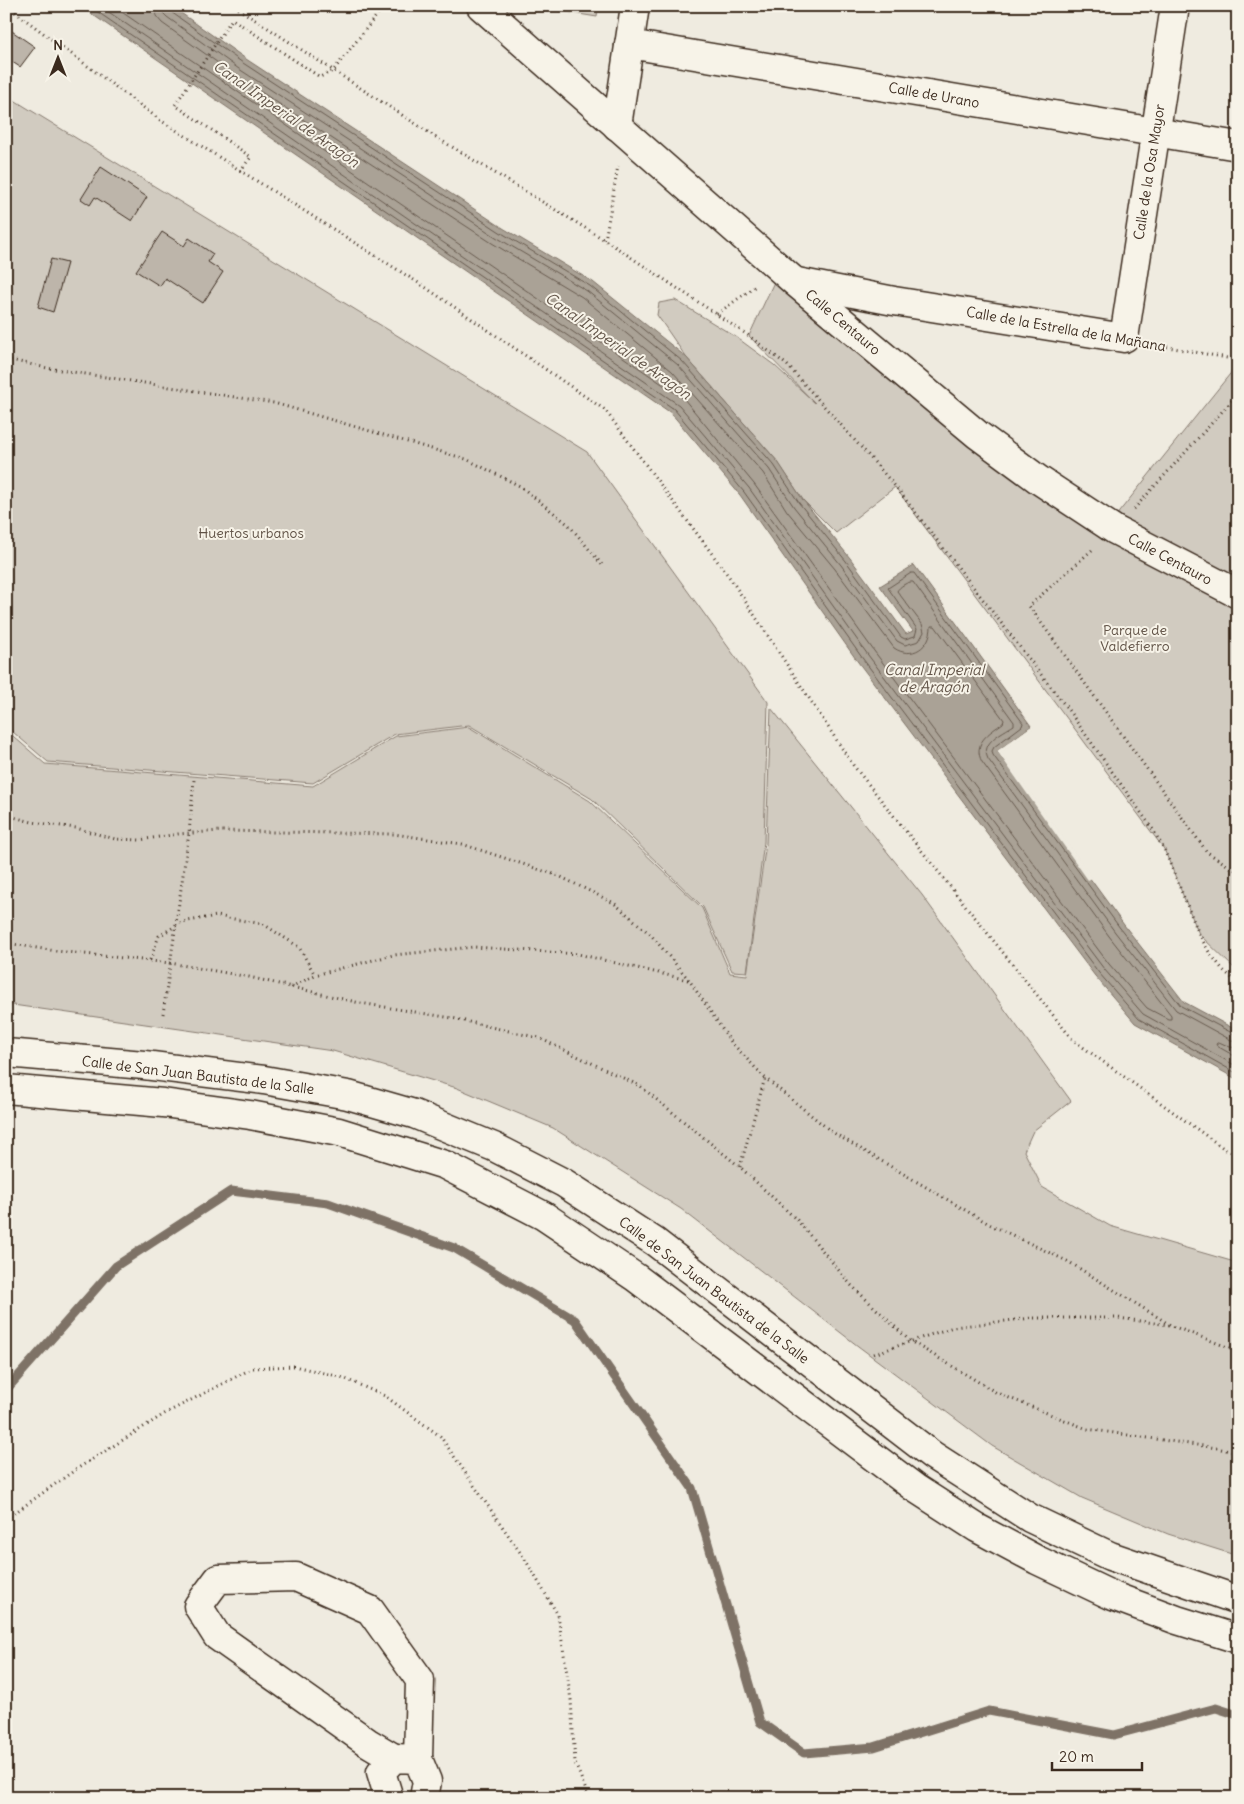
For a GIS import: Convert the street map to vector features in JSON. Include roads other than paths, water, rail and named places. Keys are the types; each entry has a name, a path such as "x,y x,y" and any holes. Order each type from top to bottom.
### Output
{"street":[{"name":"Calle Centauro","path":"480,6 788,276 978,435 1039,480 1115,530 1238,594"},
{"path":"626,133 629,44 635,6"},
{"name":"Calle de la Osa Mayor","path":"1124,338 1175,6"},
{"name":"Calle de Urano","path":"629,44 1238,146"},
{"name":"Calle de la Estrella de la Mañana","path":"788,276 894,301 1124,338"},
{"name":"Calle de la Estrella de la Mañana","path":"847,325 861,313 894,301"},
{"name":"Calle de San Juan Bautista de la Salle","path":"6,1053 162,1067 264,1080 348,1095 414,1114 494,1147 564,1183 655,1242 932,1455 1030,1518 1110,1556 1238,1600"},
{"path":"6,1089 163,1103 250,1115 339,1132 445,1165 544,1216 635,1277 915,1488 977,1528 1037,1560 1113,1596 1177,1620 1238,1639"},
{"path":"406,1759 420,1680 370,1610 296,1577 218,1579 198,1606 217,1636 358,1736 406,1759 427,1781 424,1798"},
{"path":"388,1798 381,1772 406,1759"}],"water":[{"name":"Canal Imperial de Aragón","path":"80,6 171,6 246,59 503,228 593,282 686,357 778,462 803,500 850,558 906,634 913,631 880,586 914,565 1031,726 997,751 1124,925 1184,1002 1238,1031 1238,1080 1135,1023 1095,976 858,662 740,495 671,413"}],"waterway":[{"path":"6,1390 116,1266 231,1191 328,1203 454,1248 575,1320 692,1488 760,1722 804,1753 874,1747 989,1711 1114,1735 1216,1708 1238,1715"}],"park label":[{"name":"Huertos urbanos","path":"251,533"},
{"name":"Parque de Valdefierro","path":"1135,638"}]}
